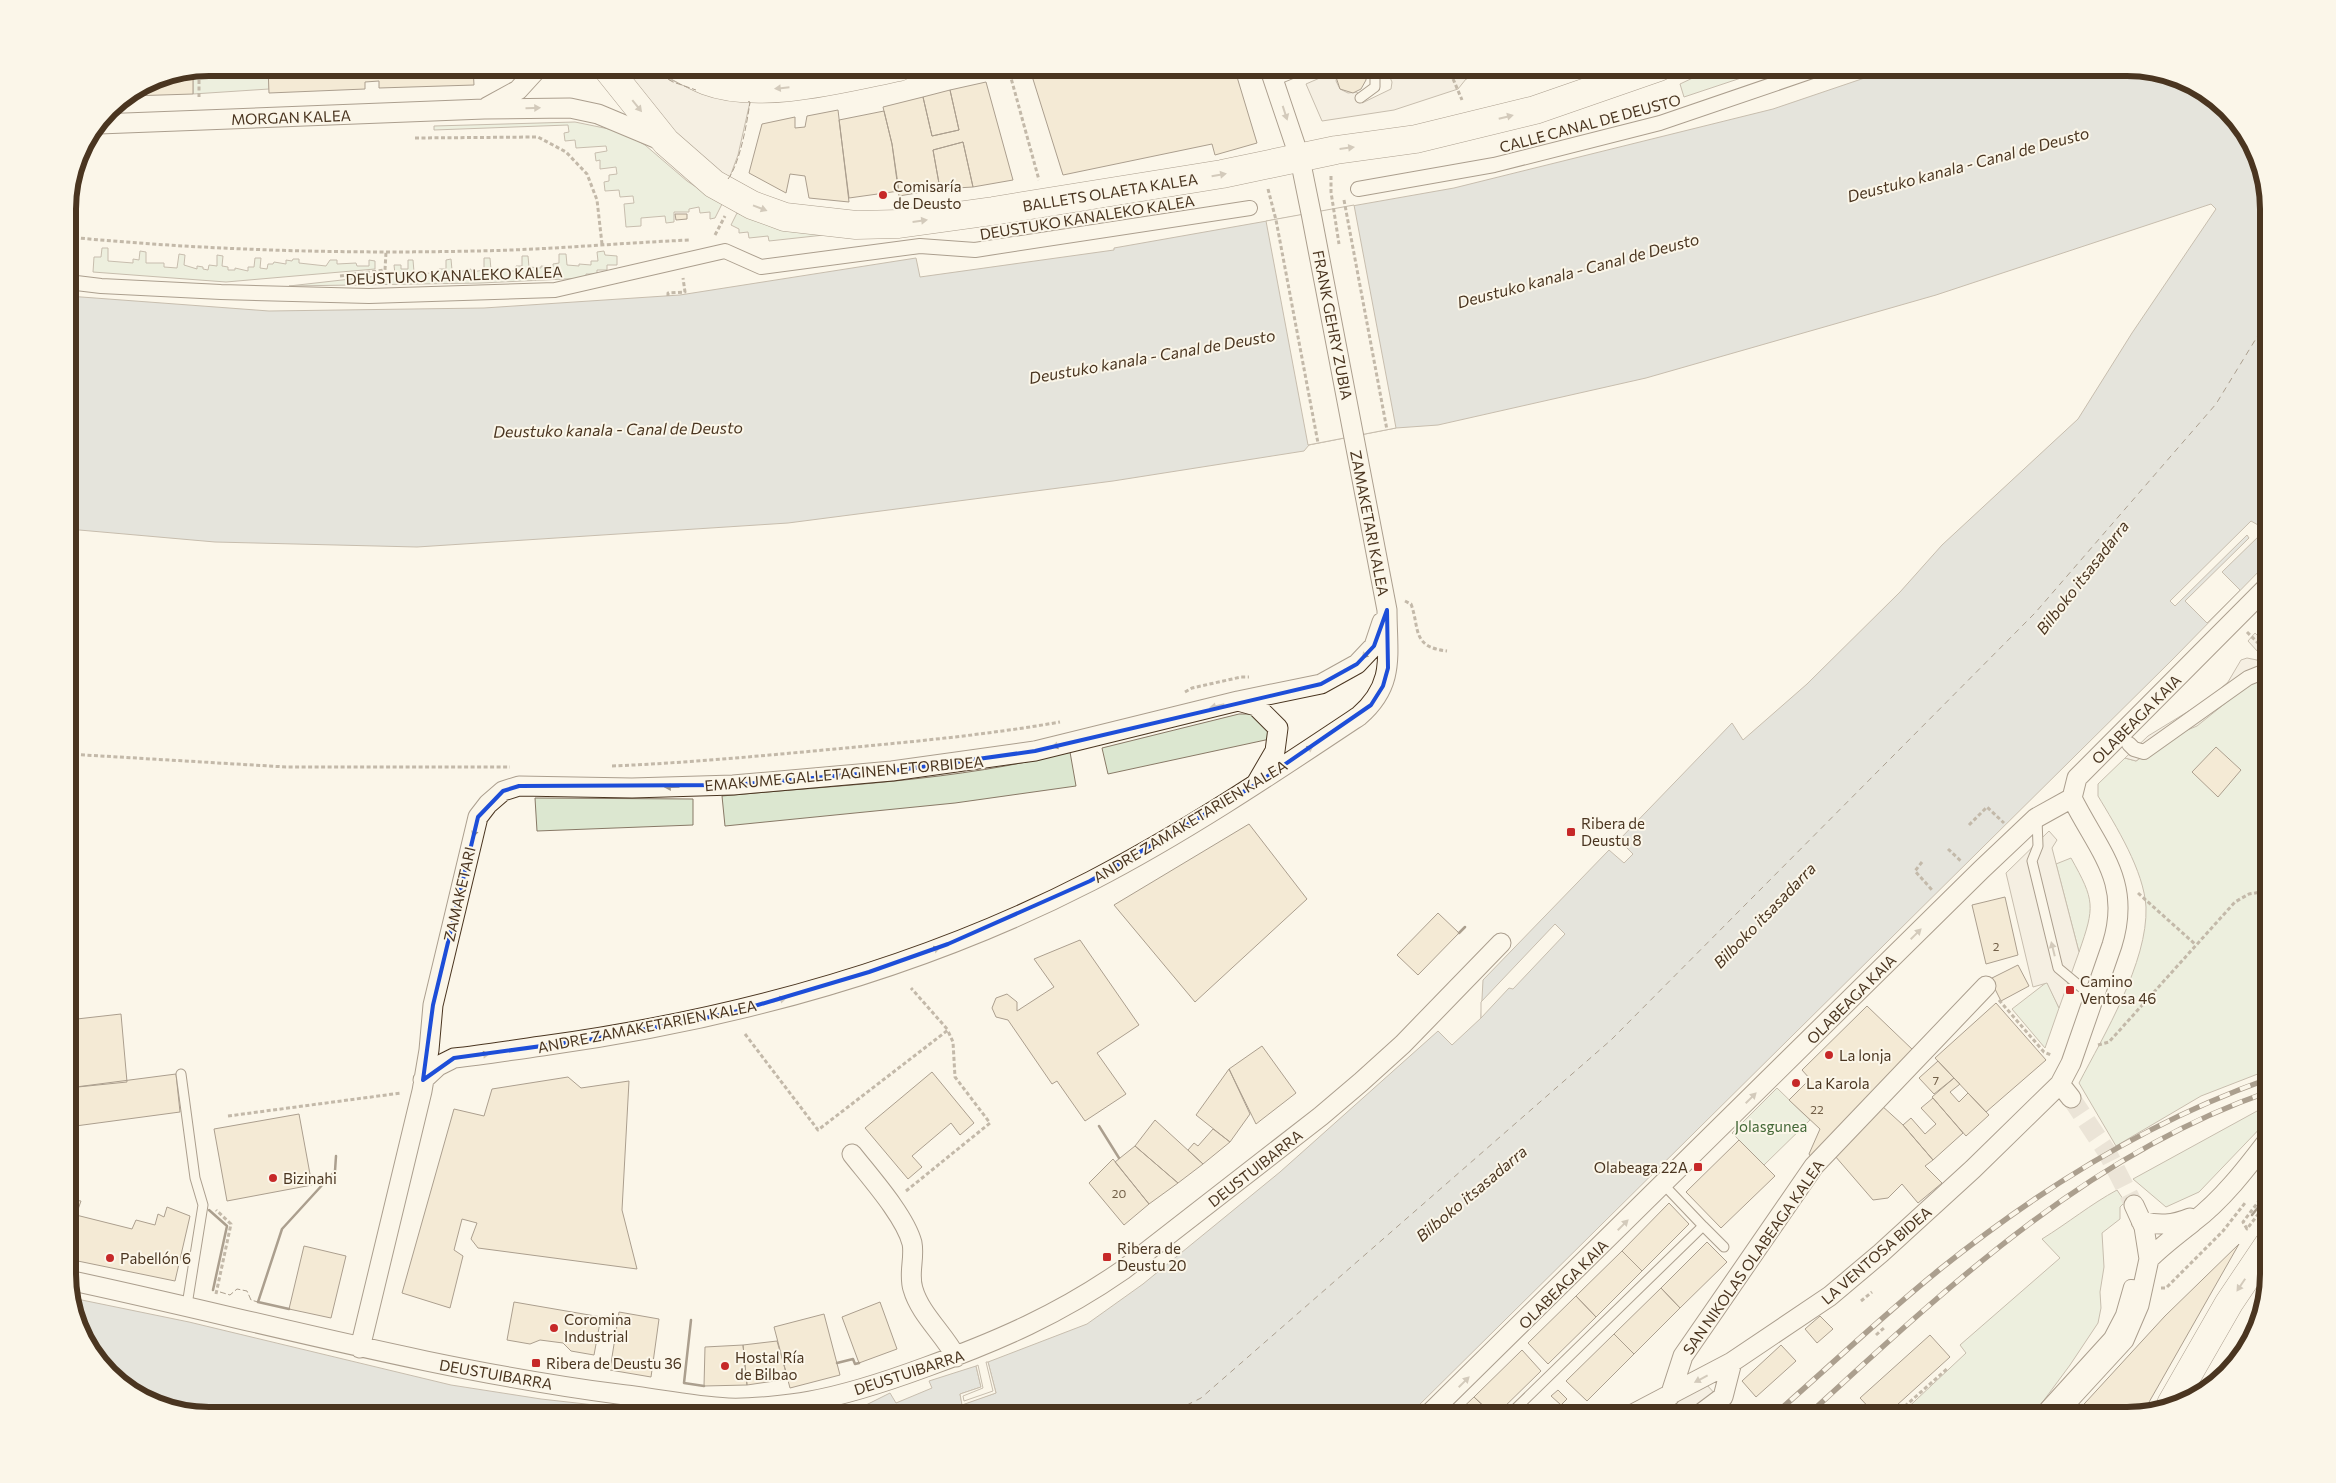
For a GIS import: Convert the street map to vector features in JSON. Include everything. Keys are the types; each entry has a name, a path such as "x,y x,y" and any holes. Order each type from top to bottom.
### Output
{"main road":[{"name":"BALLETS OLAETA KALEA","path":"613,77 666,142 714,184 752,205 784,217 856,225 899,224 992,211 1213,176 1336,150 1416,139 1535,110 1635,76"},
{"path":"697,77 708,82 744,88 767,89 849,77"},
{"path":"2175,1398 2229,1302 2260,1257"}],"street":[{"name":"FRANK GEHRY ZUBIA","path":"1273,76 1300,159 1354,437"},
{"name":"CALLE CANAL DE DEUSTO","path":"1358,189 1494,165 1660,123 1800,76"},
{"name":"MORGAN KALEA","path":"484,109 518,90 530,77"},
{"name":"MORGAN KALEA","path":"108,124 484,109 570,108 598,114 666,142"},
{"name":"DEUSTUKO KANALEKO KALEA","path":"77,283 221,292 360,296 555,290 725,250 761,267 920,246 975,250 1250,208"},
{"name":"ZAMAKETARI KALEA","path":"1354,437 1386,607"},
{"name":"OLABEAGA KAIA","path":"1437,1407 1974,877 2036,818 2072,798 2076,778 2260,594"},
{"name":"EMAKUME GALLETAGINEN ETORBIDEA","path":"503,791 519,786 632,788 733,786 920,768 1035,751 1238,701 1321,684 1339,676 1357,664 1374,646 1386,607"},
{"name":"ANDRE ZAMAKETARIEN KALEA","path":"422,1086 438,1066 454,1058 593,1039 731,1012 869,972 948,944 1090,881 1176,833 1255,785 1359,716 1371,705 1384,686 1388,668 1386,607"},
{"path":"2129,744 2134,749 2144,752 2248,678 2260,673"},
{"path":"1238,701 1256,706 1278,728 1275,751 1255,785"},
{"name":"ZAMAKETARI","path":"422,1086 429,1050 433,1006 478,816 503,791"},
{"name":"LA VENTOSA BIDEA","path":"1670,1396 1732,1362 1830,1296 1856,1275 1973,1168 2065,1091 2071,1063 2118,925 2120,900 2116,882 2107,859 2072,798"},
{"name":"DEUSTUIBARRA","path":"741,1407 808,1402 870,1388 956,1356 1043,1320 1092,1292 1149,1251 1321,1116 1361,1082 1403,1044 1501,943"},
{"name":"SAN NIKOLAS OLABEAGA KALEA","path":"1670,1396 1683,1356 1814,1166 1986,986"},
{"name":"ZAMAKETARI","path":"433,1006 442,1042 454,1058"},
{"path":"360,1348 422,1086"},
{"path":"2149,1259 2177,1232 2203,1213 2248,1167 2260,1151"},
{"path":"852,1154 906,1227 912,1244 911,1276 913,1289 920,1304 956,1356"},
{"path":"2063,1407 2124,1340 2139,1305 2149,1259 2147,1239 2137,1213 2158,1226 2179,1223 2203,1213"},
{"name":"DEUSTUIBARRA","path":"77,1282 187,1305 360,1348 511,1378 721,1407"},
{"path":"2049,1407 2111,1338 2123,1315 2131,1287 2143,1288"},
{"path":"1710,1407 1723,1397 1732,1362"},
{"path":"1649,1407 1670,1396"}],"lane":[{"path":"1360,98 1375,87 1375,76"},
{"path":"2036,818 2038,846 2032,861 2058,968 2094,998"},
{"path":"181,1074 195,1178 203,1204 187,1305"},
{"path":"1664,1185 1724,1247"},
{"path":"1517,1407 1703,1226"}],"path":[{"path":"1452,76 1462,100"},
{"path":"199,77 199,97"},
{"path":"1010,77 1040,181"},
{"path":"415,138 538,137 566,152 587,174 597,200 602,244"},
{"path":"1330,170 1333,209"},
{"path":"1266,181 1276,220 1318,443"},
{"path":"1344,206 1387,430"},
{"path":"725,250 714,238 729,209"},
{"path":"77,238 221,248 386,252 477,251 695,240"},
{"path":"668,296 668,293 685,292"},
{"path":"1386,607 1407,600 1411,604 1417,634 1430,647 1446,651"},
{"path":"2252,637 2260,646"},
{"path":"1182,694 1192,688 1241,677 1253,678"},
{"path":"604,766 705,762 1015,730 1070,721"},
{"path":"77,755 286,767 514,767"},
{"path":"1969,825 1987,806 2006,826"},
{"path":"1948,849 1964,864"},
{"path":"1922,862 1915,871 1936,893"},
{"path":"2093,1046 2109,1042 2235,902 2249,894 2260,892"},
{"path":"2138,893 2196,945"},
{"path":"1986,986 2044,1052 2051,1055"},
{"path":"890,1204 990,1123 955,1077 953,1042 948,1030 911,988"},
{"path":"745,1034 818,1130 948,1030"},
{"path":"228,1116 422,1086"},
{"path":"200,1195 231,1224 212,1312"},
{"path":"2143,1288 2166,1288 2223,1231 2251,1195"},
{"path":"2260,1200 2243,1222 2247,1229 2260,1212"},
{"path":"1861,1301 1872,1292"},
{"path":"1876,1335 1885,1327"},
{"path":"1905,1407 1948,1368"}],"highlighted area":[{"path":"1387,610 1388,668 1383,686 1371,705 1255,785 1090,881 948,944 869,972 731,1013 593,1039 454,1058 423,1080 433,1005 478,817 503,791 519,786 733,785 892,771 1035,751 1321,684 1357,664 1374,646"}],"green space":[{"path":"1696,76 1746,76 1684,97 1680,84"},
{"path":"268,77 269,89 193,94 193,78"},
{"path":"575,122 609,129 629,136 645,145 687,181 722,204 715,218 710,219 710,212 700,213 699,207 689,209 689,212 674,212 674,222 666,223 665,216 641,218 641,226 626,227 624,204 634,203 633,196 620,197 619,190 605,191 604,182 609,181 609,175 617,174 616,167 600,169 600,160 596,161 595,153 607,151 606,146 576,148 575,140 565,141 564,133 569,132 568,125 434,130 434,126"},
{"path":"737,213 780,227 824,235 769,241 768,236 749,238 748,232 739,233 739,229 731,225"},
{"path":"102,248 108,248 108,261 133,263 133,259 139,260 140,251 146,252 146,263 164,263 164,267 177,268 179,254 185,255 184,265 197,269 197,266 203,267 203,269 208,270 209,265 217,266 217,255 223,256 222,266 228,267 228,270 235,270 235,268 248,271 248,267 254,267 255,258 261,258 260,268 267,269 268,264 273,264 274,262 286,264 286,260 299,259 299,263 326,266 330,260 337,260 337,264 356,263 357,266 369,266 369,260 375,261 375,269 226,282 93,272 94,257 101,257"},
{"path":"604,251 605,255 617,256 617,265 607,265 607,270 597,270 597,274 586,274 586,278 481,283 289,286 395,274 394,265 401,265 401,269 408,269 408,260 413,260 414,272 421,272 421,274 439,272 439,269 446,269 446,260 451,259 452,270 459,272 471,269 472,272 484,270 484,258 490,258 491,270 509,268 509,271 516,271 516,266 522,266 522,256 528,256 529,267 553,267 553,264 559,263 559,254 566,254 567,265 579,266 579,264 591,265 591,261 598,261 597,252"},
{"path":"2260,679 2260,1073 2201,1096 2116,1146 2079,1083 2123,998 2140,951 2145,928 2146,907 2144,893 2135,864 2121,835 2098,796 2098,784 2125,758 2136,761"},
{"path":"1239,714 1257,714 1270,734 1270,739 1108,774 1102,748"},
{"path":"1070,752 1076,786 955,803 725,826 722,796 941,776 1027,762"},
{"path":"535,798 693,799 693,825 537,831"},
{"path":"2071,858 2085,884 2090,904 2088,924 2079,952 2056,864"},
{"path":"2047,982 2059,1008 2045,1048 2012,1009"},
{"name":"Jolasgunea","path":"1777,1088 1810,1120 1764,1165 1732,1133"},
{"path":"2260,1109 2260,1128 2199,1192 2166,1207 2133,1179"},
{"path":"2117,1190 2125,1202 2120,1207 2120,1219 2102,1233 2104,1267 2098,1323 2039,1407 1909,1407 1966,1353 1960,1345 2060,1258 2042,1239"}],"shaded area":[{"path":"1323,76 1337,76 1336,81 1340,89 1348,93 1357,92 1362,103 1391,89 1392,82 1390,76 1465,76 1466,79 1458,89 1394,110 1322,121 1306,84"},
{"path":"629,77 663,77 693,89 750,102 738,155 729,179 687,147"},
{"path":"2255,633 2260,638 2260,654 2248,641"},
{"path":"2247,658 2257,660 2260,667 2260,679 2243,689 2197,726 2173,736 2136,761 2125,758 2148,736 2210,698 2228,682 2241,660"},
{"path":"2049,831 2057,840 2052,848 2079,952 2059,1008 2047,983 2033,987 2006,873"},
{"path":"1706,1384 1727,1407 1656,1407"}],"water":[{"path":"1870,76 2127,76 2144,77 2169,83 2186,90 2214,109 2227,122 2246,150 2253,167 2259,192 2260,570 2172,660 1417,1407 848,1407 866,1405 890,1393 896,1403 932,1388 929,1381 976,1366 981,1387 960,1394 962,1404 996,1393 988,1362 1087,1324 1143,1284 1280,1172 1438,1031 1452,1045 1481,1018 1483,980 1609,850 1624,863 1633,854 1619,840 1732,723 1743,740 1807,684 1900,592 1942,545 2078,419 2132,333 2216,209 2211,204 1936,295 1646,378 1438,425 1396,428 1309,445 1304,451 1113,481 788,523 417,547 215,542 77,530 77,297 269,311 484,308 680,295 916,258 920,277 1114,250 1114,248 1454,188 1773,109"},
{"path":"79,1299 189,1322 451,1385 541,1399 612,1407 192,1406 167,1400 150,1393 115,1368 104,1355 86,1325"}],"pier":[{"path":"1354,205 1396,428 1308,445 1266,221"},
{"path":"2251,521 2258,525 2260,535 2222,572 2240,590 2207,623 2185,601 2249,538 2247,535 2175,606 2170,601"},
{"path":"1555,924 1565,934 1513,989 1509,988 1481,1018 1481,1002"},
{"path":"986,1362 988,1362 996,1393 962,1405 960,1394 981,1387 976,1366 978,1365 983,1388 963,1396 964,1401 993,1391"}],"building":[{"path":"1237,76 1257,143 1215,155 1212,144 1063,175 1032,77"},
{"path":"1366,76 1366,80 1361,89 1353,93 1340,89 1336,77"},
{"path":"268,77 474,77 474,85 379,88 379,81 365,82 365,89 269,93"},
{"path":"193,78 193,94 140,96 158,86"},
{"path":"986,82 1013,180 973,187 963,142 933,150 940,189 899,196 892,144 883,107 923,97 932,136 959,130 950,90"},
{"path":"950,90 959,130 932,136 923,97"},
{"path":"838,110 849,202 809,198 805,176 790,174 786,193 749,173 762,124 795,117 795,128 805,127 807,116"},
{"path":"884,111 892,144 899,191 849,198 839,120"},
{"path":"963,142 973,187 940,189 933,150"},
{"path":"675,214 687,214 687,219 676,220"},
{"path":"2216,747 2241,770 2218,797 2192,772"},
{"path":"1249,824 1307,899 1195,1002 1114,905"},
{"path":"2005,897 2018,955 1986,964 1972,905"},
{"path":"1438,913 1459,933 1418,975 1397,955"},
{"path":"1080,940 1139,1025 1097,1053 1126,1094 1085,1121 1057,1081 1052,1084 1008,1020 996,1017 992,1008 996,998 1007,994 1017,1002 1017,1011 1054,987 1034,959"},
{"path":"2018,965 2029,986 2001,1001 1990,979"},
{"path":"1996,1003 2046,1060 1986,1112 1935,1058"},
{"path":"1867,1006 1914,1051 1813,1160 1809,1154 1820,1129 1789,1100 1810,1079 1802,1070"},
{"path":"121,1014 127,1082 77,1087 77,1019"},
{"path":"1262,1046 1296,1093 1256,1124 1229,1069"},
{"path":"1938,1061 1954,1078 1934,1094 1919,1078"},
{"path":"1229,1069 1250,1114 1230,1142 1196,1115"},
{"path":"932,1072 974,1123 960,1135 951,1123 912,1156 922,1167 908,1179 865,1128"},
{"path":"176,1074 180,1112 77,1126 77,1087"},
{"path":"568,1077 581,1088 629,1081 622,1210 637,1269 478,1248 471,1239 477,1223 462,1219 454,1250 463,1256 450,1308 402,1293 454,1109 484,1116 492,1089"},
{"path":"1954,1078 1960,1084 1950,1092 1959,1102 1968,1093 1989,1115 1966,1136 1932,1097"},
{"path":"1933,1098 1963,1133 1933,1160 1903,1125 1911,1118 1925,1134 1936,1124 1921,1108"},
{"path":"1881,1105 1903,1125 1933,1160 1925,1166 1942,1183 1918,1203 1902,1184 1888,1198 1873,1200 1835,1156"},
{"path":"299,1114 312,1185 227,1201 214,1129"},
{"path":"1155,1120 1203,1164 1178,1183 1135,1146"},
{"path":"1213,1129 1230,1142 1203,1164 1188,1150 1194,1143 1198,1146"},
{"path":"1739,1140 1775,1176 1721,1228 1686,1192"},
{"path":"1135,1146 1178,1183 1149,1204 1115,1162"},
{"path":"1113,1159 1149,1204 1124,1225 1089,1183"},
{"path":"77,1200 81,1201 77,1212"},
{"path":"1669,1203 1689,1224 1642,1271 1622,1251"},
{"path":"167,1207 190,1216 175,1281 77,1261 77,1215 132,1229 136,1220 155,1225 158,1214 164,1217"},
{"path":"1707,1242 1727,1262 1680,1308 1661,1288"},
{"path":"2239,1244 2147,1405 2081,1407 2165,1316"},
{"path":"304,1246 346,1256 331,1318 289,1309"},
{"path":"1622,1251 1642,1271 1596,1317 1576,1296"},
{"path":"1661,1288 1680,1308 1634,1354 1614,1334"},
{"path":"1576,1296 1596,1317 1548,1364 1528,1343"},
{"name":"Coromina Industrial","path":"514,1302 601,1317 594,1355 571,1351 563,1343 540,1340 530,1344 507,1340"},
{"path":"880,1302 897,1349 859,1363 842,1317"},
{"path":"619,1312 659,1319 651,1377 610,1370"},
{"path":"824,1314 840,1375 790,1388 774,1327"},
{"path":"1820,1316 1833,1329 1817,1343 1805,1329"},
{"path":"1614,1334 1634,1354 1587,1401 1566,1381"},
{"path":"1930,1335 1950,1357 1895,1407 1868,1407 1860,1398"},
{"path":"777,1341 788,1379 747,1385 743,1345"},
{"name":"Hostal Ría de Bilbao","path":"743,1345 747,1385 704,1386 705,1347"},
{"path":"1781,1345 1796,1361 1756,1397 1742,1381"},
{"path":"1522,1350 1541,1371 1504,1407 1485,1407 1474,1397"},
{"path":"1558,1390 1567,1399 1561,1405 1551,1396"},
{"path":"1474,1397 1485,1407 1463,1407"}],"ferry route":[{"path":"1183,1407 1201,1398 1611,1040 2035,613 2216,404 2260,332"}],"tunnel":[{"path":"2071,1098 2107,1152 2134,1205"}],"railway":[{"path":"1783,1407 1918,1287 2015,1213 2055,1186 2137,1137 2180,1115 2260,1082"},
{"path":"1817,1407 1912,1320 1966,1274 2079,1188 2139,1151 2202,1119 2260,1095"}],"fence":[{"path":"664,77 696,90"},
{"path":"728,179 736,163 742,142 750,102 747,101"},
{"path":"220,1292 230,1295 237,1289 247,1291 251,1300 258,1302"}],"wall":[{"path":"1459,933 1465,927"},
{"path":"1099,1126 1119,1158"},
{"path":"289,1309 258,1302 282,1229 335,1171 336,1156"},
{"path":"2252,1215 2260,1205"},
{"path":"209,1210 227,1226 213,1290"},
{"path":"691,1320 684,1383 704,1386"},
{"path":"837,1363 853,1359 855,1364 859,1363"}],"place":[{"name":"Comisaría de Deusto","path":"883,195"},
{"name":"Ribera de Deustu 8","path":"1571,832"},
{"name":"Camino Ventosa 46","path":"2070,990"},
{"name":"La lonja","path":"1829,1055"},
{"name":"La Karola","path":"1796,1083"},
{"name":"Olabeaga 22A","path":"1698,1167"},
{"name":"Bizinahi","path":"273,1178"},
{"name":"Ribera de Deustu 20","path":"1107,1257"},
{"name":"Pabellón 6","path":"110,1258"},
{"name":"Coromina Industrial","path":"554,1328"},
{"name":"Ribera de Deustu 36","path":"536,1363"},
{"name":"Hostal Ría de Bilbao","path":"725,1366"}],"water label":[{"name":"Deustuko kanala - Canal de Deusto","path":"1968,164"},
{"name":"Deustuko kanala - Canal de Deusto","path":"1578,270"},
{"name":"Deustuko kanala - Canal de Deusto","path":"1152,356"},
{"name":"Deustuko kanala - Canal de Deusto","path":"618,429"},
{"name":"Bilboko itsasadarra","path":"2082,577"},
{"name":"Bilboko itsasadarra","path":"1764,915"},
{"name":"Bilboko itsasadarra","path":"1471,1193"}]}
